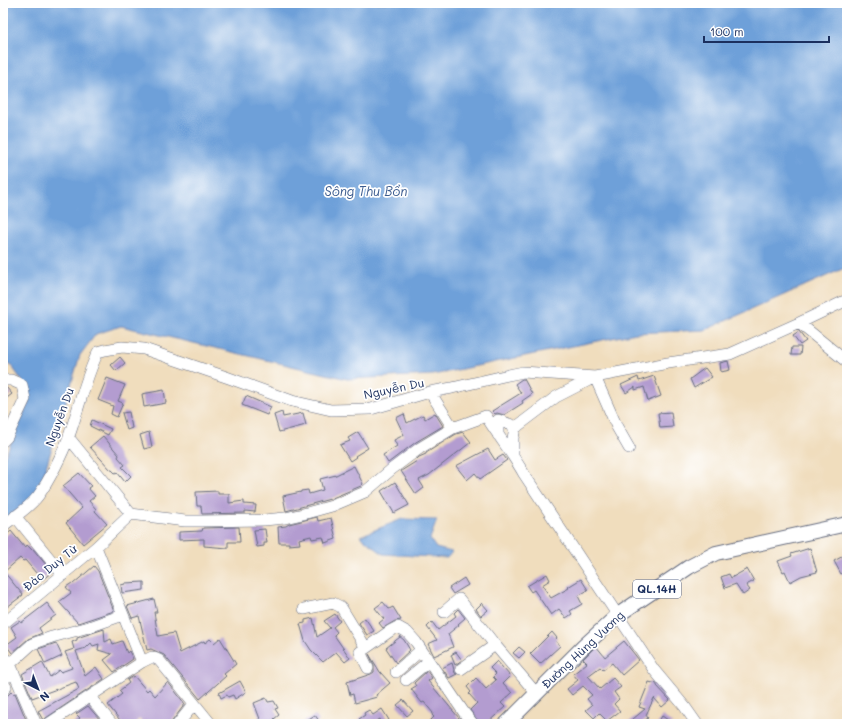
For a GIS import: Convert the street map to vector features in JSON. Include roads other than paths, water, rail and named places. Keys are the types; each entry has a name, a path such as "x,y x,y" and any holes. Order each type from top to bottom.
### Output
{"main road":[{"name":"Đường Hùng Vương","path":"506,724 536,693 618,615 689,567 716,553 847,524"}],"street":[{"path":"430,392 523,372 595,377 668,363 730,354 847,300"},
{"path":"799,323 847,362"},
{"name":"Nguyễn Du","path":"3,526 29,505 48,480 68,438 91,367 98,352 104,350 122,347 144,349 292,401 331,410 371,408 430,392 453,428"},
{"path":"513,455 513,438 515,428 556,397 595,377"},
{"path":"595,377 617,427 629,448"},
{"path":"3,380 11,380 22,385 25,399 7,437 3,441"},
{"path":"68,438 131,514 185,521 264,520 303,514 332,506 365,492 420,448 453,428 486,416 654,670 685,707 697,724"},
{"path":"498,436 498,420 517,427"},
{"name":"Đào Duy Từ","path":"3,624 96,547 131,514"},
{"path":"15,516 63,575"},
{"path":"96,547 142,662"},
{"path":"444,612 459,599 495,645 536,693"},
{"path":"304,609 333,602 337,604 341,607 366,648"},
{"path":"3,690 6,688 3,681 6,677 9,665 32,644 123,615"},
{"path":"368,668 360,652 398,627 407,632 421,650 473,724"},
{"path":"461,669 495,645"},
{"path":"396,672 421,650"},
{"path":"48,724 142,662 152,657 159,660 211,724"},
{"path":"406,680 429,661"},
{"path":"9,665 36,724"},
{"path":"90,697 112,724"},
{"path":"178,724 194,704"}],"water":[{"name":"Sông Thu Bồn","path":"3,3 847,3 847,267 705,330 636,333 433,375 347,379 121,326 96,334 80,355 41,484 34,497 3,522 3,461 29,401 25,385 11,365 3,364"},
{"path":"402,519 437,520 430,539 436,548 452,552 447,558 383,554 360,536"}]}
